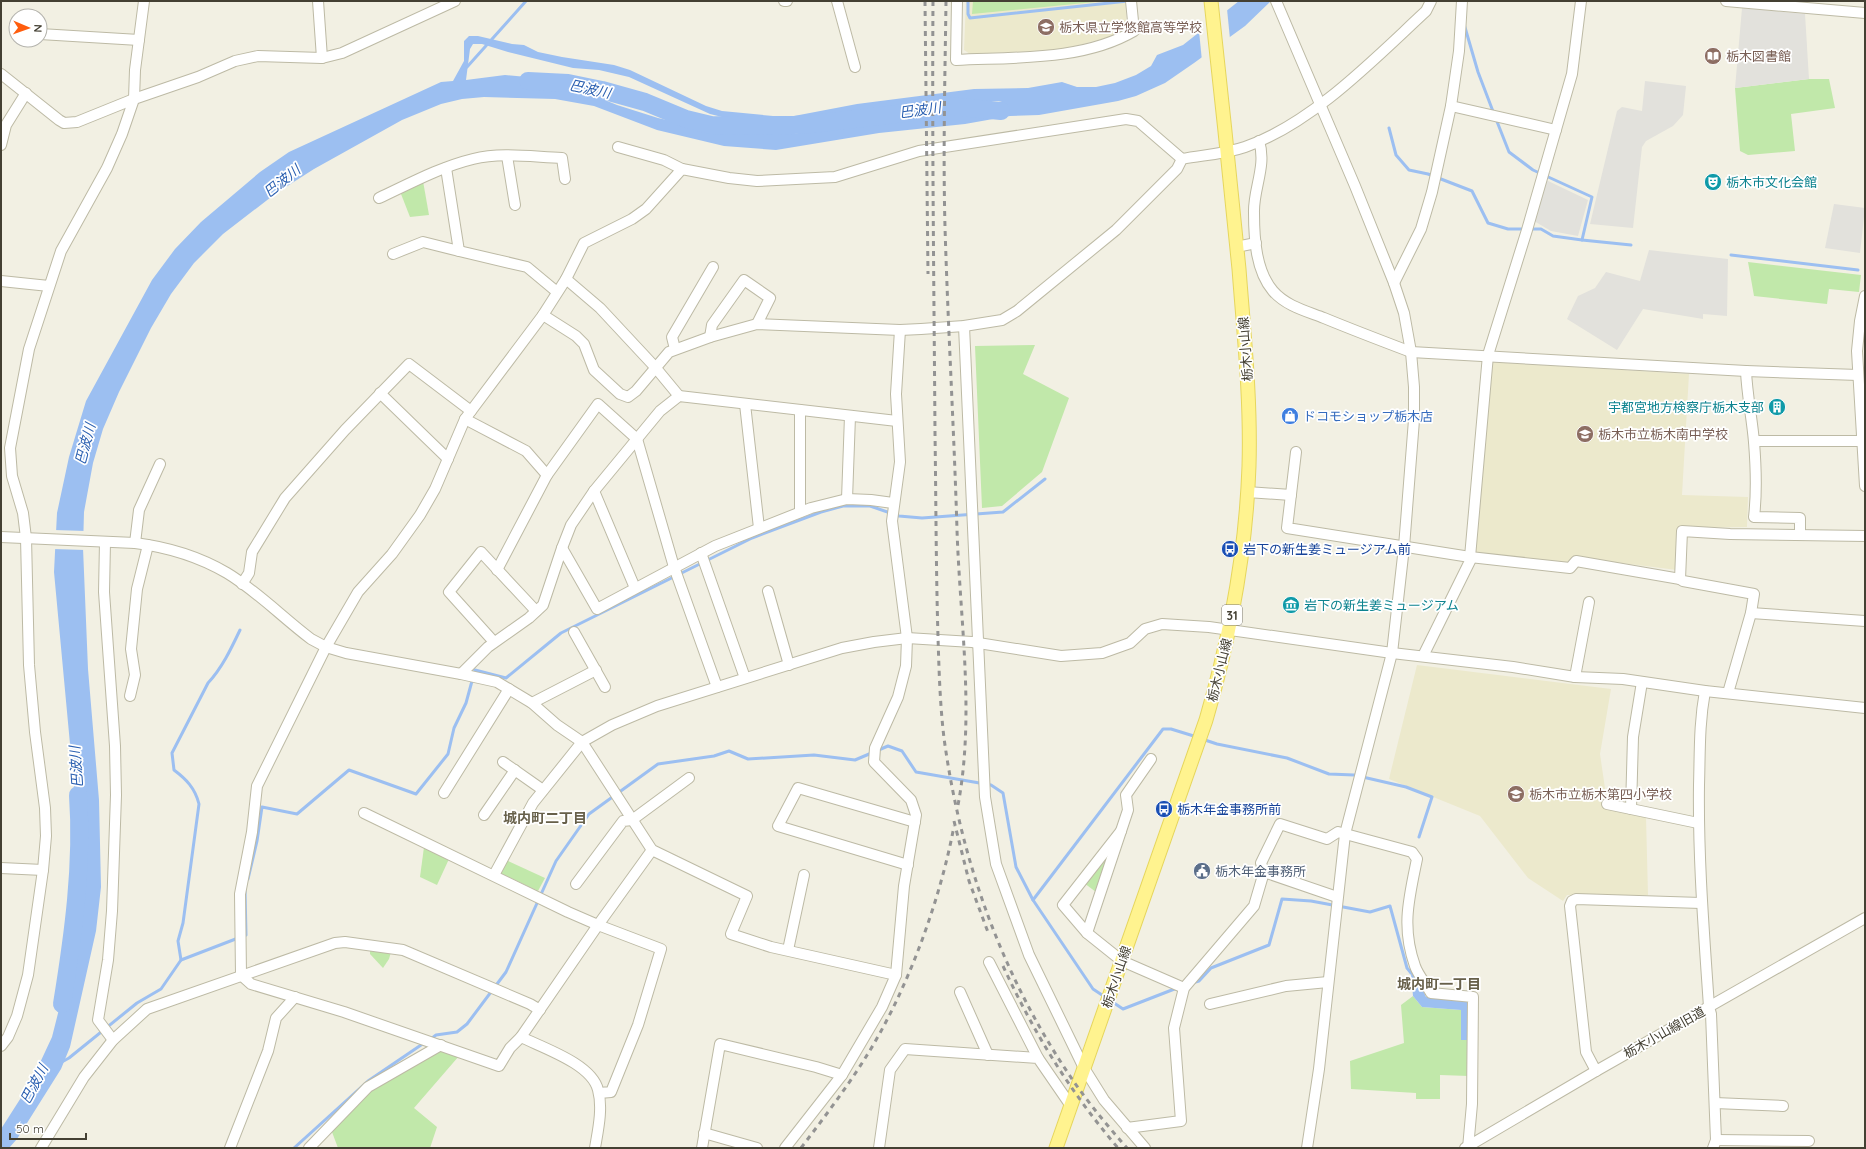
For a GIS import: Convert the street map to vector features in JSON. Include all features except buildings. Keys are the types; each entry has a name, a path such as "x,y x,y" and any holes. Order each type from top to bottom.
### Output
{"main road":[{"name":"栃木小山線","path":"1056,1148 1206,720 1219,675 1229,630 1240,564 1247,492 1249,409 1236,247 1211,1"}],"street":[{"path":"1,1046 4,1037 17,1016 28,975 43,870 46,836 45,808 29,665 24,513 12,476 10,448 29,349 61,252 107,168 122,134 134,99 135,70 144,1"},
{"path":"318,1 322,58"},
{"path":"1,74 59,120 64,122 77,122 134,99 198,77 236,61 258,56 322,58 342,52 455,1"},
{"path":"837,1 855,67"},
{"path":"957,1 956,60 1062,55 1121,39 1134,31 1131,1"},
{"path":"1276,1 1321,105 1394,283 1404,313 1411,352 1414,387 1414,420 1404,547 1392,653 1345,834 1319,1069 1307,1148"},
{"path":"618,147 664,160 682,169 729,178 757,181 835,176 919,151 1126,119 1138,121 1182,159 1227,152 1282,131 1321,105 1426,11 1431,1"},
{"path":"1394,283 1421,229 1432,192 1451,106 1459,51 1462,1"},
{"path":"1422,656 1471,557 1488,355 1545,169 1572,74 1581,1"},
{"path":"1726,1 1865,13"},
{"path":"48,34 139,40"},
{"path":"1,145 6,125 26,93"},
{"path":"1451,106 1556,130"},
{"path":"1259,141 1262,151 1262,165 1254,211 1256,243 1263,274 1274,292 1290,305 1370,337 1411,352 1858,376"},
{"path":"507,156 516,205"},
{"path":"379,198 446,168 474,158 507,156 562,158 565,179"},
{"path":"543,315 576,336 584,344 594,370 620,394 628,397 669,352 710,337 757,324 900,330 964,326 1002,320 1017,311 1116,230 1177,169 1182,159"},
{"path":"446,168 459,251"},
{"path":"652,850 521,1037 510,1048 499,1066 441,1045 251,984 242,974 240,894 252,832 257,786 326,647 358,592 392,554 420,515 435,489 468,415 543,315 566,279 584,243 632,220 646,209 682,169"},
{"path":"393,254 422,242 527,267 557,292"},
{"path":"1236,247 1256,243"},
{"path":"675,349 672,338 713,267"},
{"path":"566,279 600,308 655,367 679,396 897,421"},
{"path":"710,337 712,324 744,280 770,298 757,324"},
{"path":"1,281 49,286"},
{"path":"1865,296 1860,321 1857,351 1858,376 1863,412 1862,440 1865,486"},
{"path":"964,326 985,797 996,864 1028,955 1084,1068 1104,1100 1145,1148"},
{"path":"785,1148 842,1075 882,1007 896,974 908,865 916,815 911,800 874,762 875,748 898,697 906,666 907,638 894,549 892,521 893,503 900,462 897,421 897,362 900,330"},
{"path":"242,584 249,573 252,552 285,498 345,430 409,364 468,415 526,451 548,475"},
{"path":"1746,371 1754,441 1757,488 1754,517 1800,518 1800,534"},
{"path":"380,393 448,458"},
{"path":"461,674 494,642 543,605 571,525 594,491 660,411 679,396"},
{"path":"498,570 548,475 598,404 637,440 674,567 717,687"},
{"path":"745,404 759,528"},
{"path":"800,410 800,512"},
{"path":"847,499 850,416"},
{"path":"1754,441 1862,440"},
{"path":"1296,452 1287,528 1471,557 1570,568 1576,561 1680,579 1711,587 1754,594 1751,613 1728,693"},
{"path":"135,543 139,510 160,464"},
{"path":"594,491 635,588"},
{"path":"1247,492 1291,495"},
{"path":"562,548 597,609 701,554 759,528 800,512 847,499 893,503"},
{"path":"1680,579 1682,532 1865,536"},
{"path":"1,537 135,543 181,553 205,562 228,574 253,592 311,639 326,647 346,654 461,674 497,682 532,703 557,725 582,742 652,850 747,896 731,934 788,950 896,974"},
{"path":"102,541 104,592 115,746 116,795 112,911 108,960 98,1020 113,1040"},
{"path":"130,696 135,675 131,649 137,589 148,545"},
{"path":"494,642 448,592 480,552 536,611"},
{"path":"701,554 745,678"},
{"path":"768,591 789,665"},
{"path":"1575,677 1589,602"},
{"path":"1751,613 1865,621"},
{"path":"494,875 523,821 543,790 582,742 612,725 656,706 842,648 874,642 907,638 978,643 1061,656 1102,653 1130,643 1144,629 1162,624 1229,630 1392,653 1513,667 1575,677 1598,679 1613,678 1705,691 1865,708"},
{"path":"574,632 606,687"},
{"path":"532,703 596,670"},
{"path":"1630,809 1633,737 1642,682"},
{"path":"444,793 509,689"},
{"path":"1705,691 1700,718 1698,823 1701,903 1709,1007 1712,1022 1715,1103 1714,1144 1809,1141"},
{"path":"1087,934 1128,810 1126,795 1151,759"},
{"path":"503,762 543,790"},
{"path":"484,815 514,770"},
{"path":"576,884 623,821 632,820 689,778"},
{"path":"908,865 778,826 798,788 915,822"},
{"path":"1607,804 1698,823"},
{"path":"364,813 598,925 661,949 638,1025 611,1092 599,1092"},
{"path":"1128,1128 1181,1121 1174,1028 1184,988 1254,906 1264,872 1261,863 1280,824 1327,839 1338,832 1412,852 1417,859 1407,905 1407,927 1415,967 1431,992 1474,997 1472,1104 1467,1147"},
{"path":"1121,831 1063,905 1087,934 1122,961 1184,988"},
{"path":"1,868 43,870"},
{"path":"1264,872 1337,897"},
{"path":"788,950 804,875"},
{"path":"1596,1071 1586,1052 1570,906 1572,901 1576,899 1701,903"},
{"name":"栃木小山線旧道","path":"1467,1147 1596,1071 1865,918"},
{"path":"41,1148 84,1077 113,1040 147,1009 242,974 335,943 345,942 403,950 530,1004 540,1010"},
{"path":"989,962 1038,1058 1071,1106"},
{"path":"1210,1004 1286,986 1328,982"},
{"path":"960,992 988,1055"},
{"path":"230,1148 268,1051 276,1018 295,997"},
{"path":"521,1037 578,1065 591,1076 598,1088 600,1104 595,1148"},
{"path":"702,1148 720,1044 816,1067 842,1075"},
{"path":"310,1148 368,1087 441,1045"},
{"path":"878,1148 890,1070 905,1050 1038,1058"},
{"path":"1715,1103 1783,1106"},
{"path":"704,1133 757,1148"}],"shaded area":[{"name":"栃木県立学悠館高等学校","path":"966,1 1125,1 1127,24 1125,30 1120,34 1060,50 970,54 964,50"},
{"path":"1742,8 1805,14 1809,79 1735,88"},
{"path":"1645,81 1686,86 1683,115 1673,126 1646,141 1642,147 1633,228 1590,224 1617,111 1622,107 1642,111"},
{"path":"1546,180 1588,200 1578,236 1551,231 1534,221"},
{"path":"1834,204 1865,208 1860,253 1825,248"},
{"path":"1649,250 1728,259 1727,316 1703,314 1703,319 1643,309 1617,350 1567,319 1578,296 1595,288 1606,272 1640,281"},
{"name":"栃木市立栃木南中学校","path":"1490,362 1689,374 1682,495 1748,497 1747,527 1679,528 1677,570 1574,557 1564,564 1475,553"},
{"name":"栃木市立栃木第四小学校","path":"1417,665 1611,689 1600,754 1608,809 1646,817 1648,895 1567,895 1563,901 1528,878 1480,816 1389,779"}],"green space":[{"path":"973,1 1105,1 972,14"},
{"path":"1809,79 1829,79 1835,108 1791,114 1795,151 1748,155 1740,151 1735,88"},
{"path":"423,181 429,215 410,217 401,194"},
{"path":"1748,262 1861,275 1859,292 1829,289 1827,304 1754,296"},
{"path":"1035,345 1023,374 1069,398 1042,472 1002,506 982,508 975,346"},
{"path":"1112,846 1096,892 1084,883"},
{"path":"424,847 449,859 437,885 420,877"},
{"path":"506,860 545,878 538,891 500,873"},
{"path":"370,950 391,952 389,959 383,968 370,954"},
{"path":"1413,996 1422,1007 1461,1010 1461,1039 1470,1040 1469,1076 1440,1075 1440,1099 1416,1099 1416,1093 1351,1089 1350,1061 1404,1043 1401,1005"},
{"path":"442,1049 459,1056 414,1108 437,1127 430,1148 338,1148 332,1132 370,1092"}],"water":[{"path":"1239,1 1271,1 1245,26 1194,63 1165,83 1136,96 1118,101 1039,115 1010,116 965,124 879,133 776,150 724,146 657,130 594,106 555,99 484,97 462,99 441,104 402,120 314,169 275,194 223,234 194,263 171,294 151,328 119,392 103,429 93,463 84,512 83,548 88,669 99,800 101,887 96,931 70,1047 61,1069 17,1139 9,1148 1,1148 1,1129 31,1082 52,1037 73,954 80,898 82,837 74,787 54,572 57,513 69,457 86,401 152,280 175,249 201,222 260,172 289,152 441,82 453,81 464,61 464,41 469,36 478,36 512,44 524,45 538,52 562,57 614,65 630,70 706,106 722,111 773,116 794,116 857,104 974,89 1028,88 1062,82 1077,87 1096,87 1115,83 1136,75 1151,66 1157,55 1183,45","holes":["473,44 482,44 573,68 599,70 629,77 710,114 750,124 810,123 881,110 971,101 1002,101 969,110 792,134 747,134 706,129 658,118 617,105 573,87 538,78 505,75 466,80 470,49"]},
{"path":"1411,974 1416,974 1426,997 1463,999 1469,1003 1470,1040 1461,1040 1461,1010 1422,1007 1413,996"}],"pier":[{"path":"1227,9 1230,39 1202,61 1199,31"},
{"path":"54,530 86,531 85,550 53,549"}],"waterway":[{"path":"467,67 526,1"},
{"path":"968,1 968,14 970,18 1128,1"},
{"path":"1464,24 1478,72 1494,114"},
{"name":"巴波川","path":"528,81 568,83 602,90 645,102 686,119 711,125 775,126 812,124 905,113 949,106 1001,111"},
{"path":"1496,119 1509,152 1533,170 1592,197 1582,240 1631,245"},
{"path":"1389,128 1396,155 1409,170 1428,174 1472,191 1488,223 1508,229 1541,229 1553,236 1582,240"},
{"path":"1731,255 1858,270"},
{"path":"248,879 257,841 262,807 297,814 349,770 416,794 448,754 454,728 466,703 475,670 506,678 561,633 752,538 821,512 843,506 870,506 899,516 922,518 1003,512 1045,479"},
{"path":"60,1063 69,1058 137,1003 161,989 181,960 178,941 183,923 199,804 190,784 174,770 172,753 208,683 222,665 240,630"},
{"path":"1033,900 1163,729 1171,729 1197,737"},
{"path":"1202,739 1217,744 1287,758 1329,774 1354,775 1406,787 1432,797 1419,837"},
{"path":"431,1039 436,1035 457,1032 467,1024 506,972 556,861 589,814 658,764 714,756 729,751 748,759 814,755 855,760 888,746 902,751 916,772 991,785 1003,793 1016,867 1033,900 1093,989 1105,997"},
{"name":"巴波川","path":"62,1004 70,952 78,874 78,795"},
{"path":"181,960 246,935 245,890"},
{"path":"1192,983 1199,981 1211,968 1269,945 1282,899 1311,901 1370,912 1390,906 1407,968 1411,973"},
{"path":"1111,1001 1123,1009 1177,988"},
{"path":"294,1148 368,1081 424,1043"}],"railway":[{"path":"925,1 928,274"},
{"path":"933,1 933,217 937,612 939,675 944,738 951,782 973,870 987,913 1023,995 1044,1035 1068,1073 1096,1111 1127,1148"},
{"path":"946,1 944,142 945,227 957,530 966,702 963,771 958,805"},
{"path":"954,821 969,881 989,935"},
{"path":"801,1148 857,1071 894,1006 920,947 940,885 954,826"},
{"path":"1003,966 1015,991 1054,1061 1084,1105 1118,1148"}],"place":[{"name":"栃木県立学悠館高等学校","path":"1046,27"},
{"name":"栃木図書館","path":"1713,56"},
{"name":"栃木市文化会館","path":"1713,182"},
{"name":"宇都宮地方検察庁栃木支部","path":"1777,407"},
{"name":"ドコモショップ栃木店","path":"1290,416"},
{"name":"栃木市立栃木南中学校","path":"1585,434"},
{"name":"岩下の新生姜ミュージアム前","path":"1230,549"},
{"name":"岩下の新生姜ミュージアム","path":"1291,605"},
{"name":"栃木市立栃木第四小学校","path":"1516,794"},
{"name":"栃木年金事務所前","path":"1164,809"},
{"name":"栃木年金事務所","path":"1202,871"}],"district":[{"name":"城内町二丁目","path":"545,818"},
{"name":"城内町一丁目","path":"1439,984"}]}
